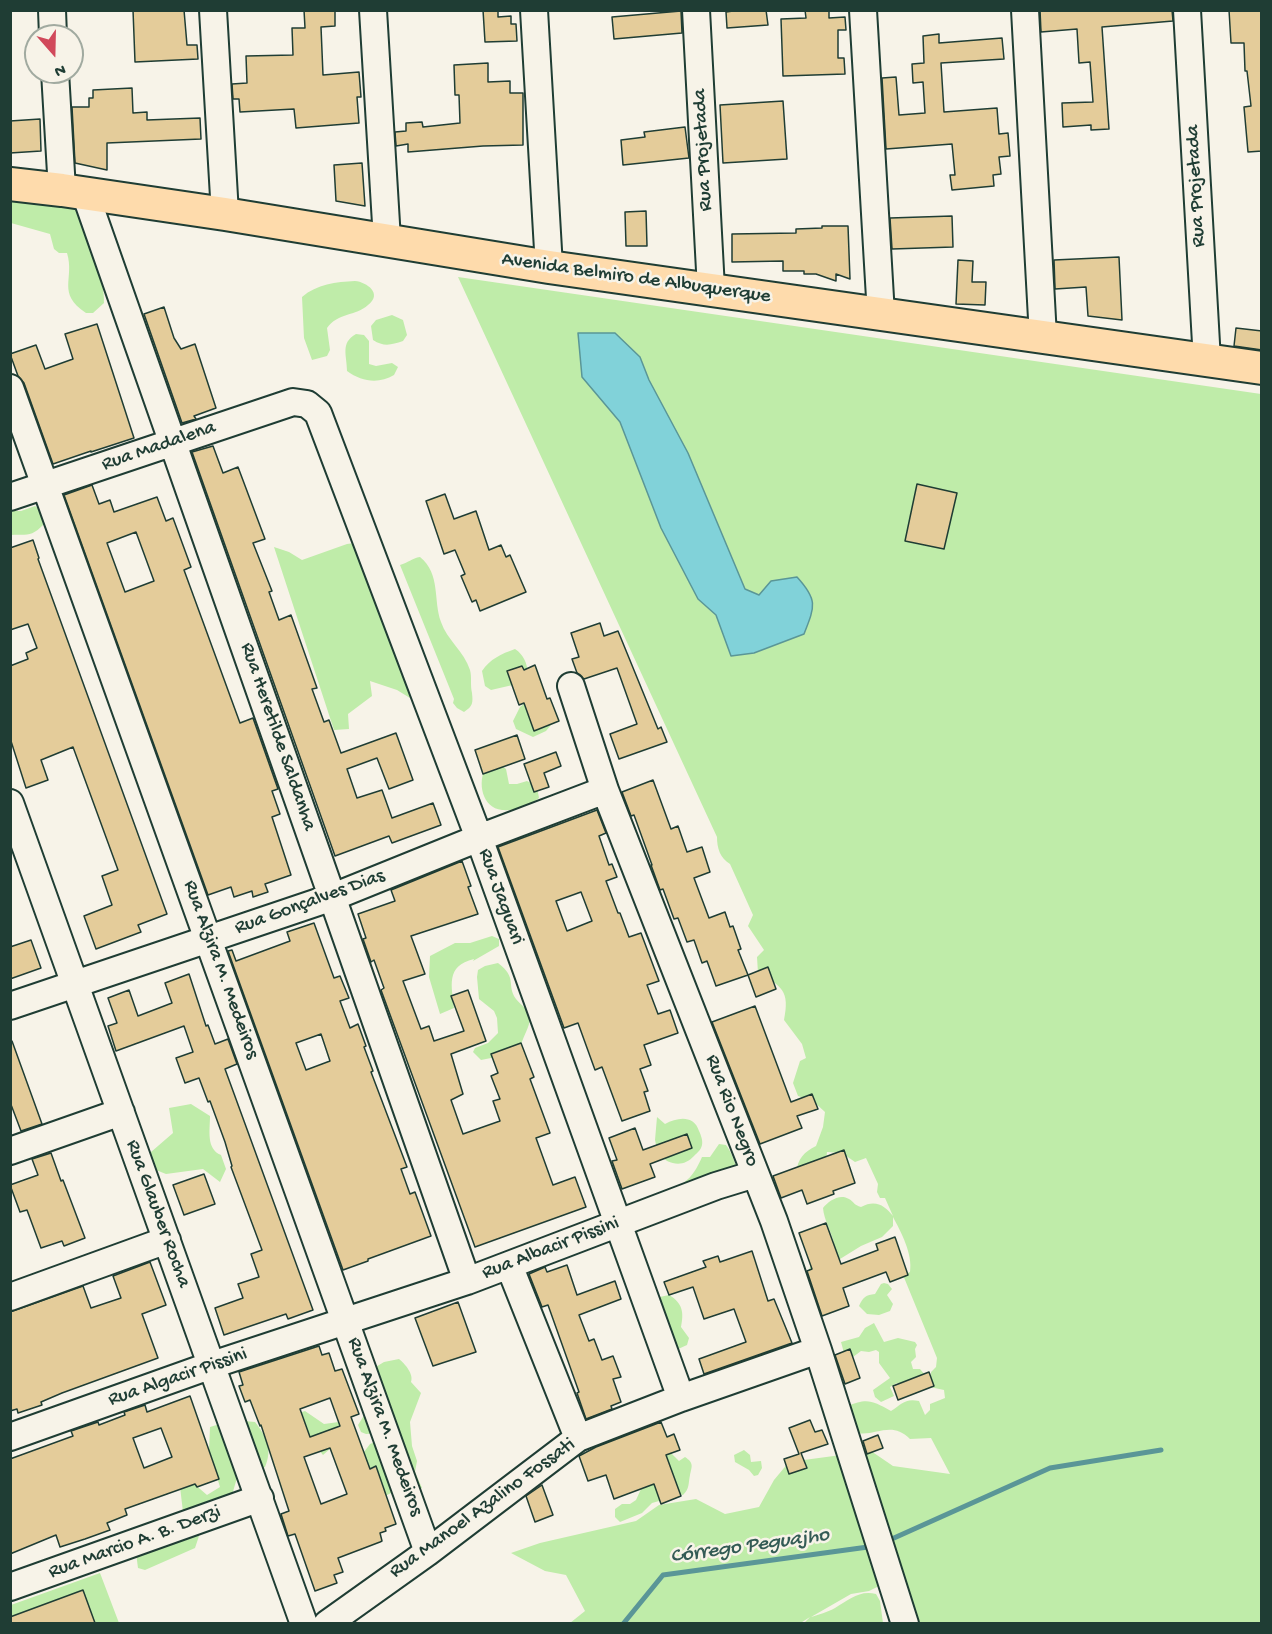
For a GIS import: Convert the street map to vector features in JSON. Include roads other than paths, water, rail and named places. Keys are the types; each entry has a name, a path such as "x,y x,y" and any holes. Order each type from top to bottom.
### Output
{"main road":[{"name":"Avenida Belmiro de Albuquerque","path":"10,184 225,214 549,267 1262,369"}],"street":[{"path":"213,10 225,214"},
{"path":"373,10 387,240"},
{"path":"534,10 549,267"},
{"name":"Rua Projetada","path":"696,10 711,289"},
{"path":"863,10 881,315"},
{"path":"1025,10 1043,338"},
{"name":"Rua Projetada","path":"1187,10 1207,361"},
{"path":"57,84 73,192"},
{"name":"Rua Heretilde Saldanha","path":"73,192 173,442 468,1281"},
{"name":"Rua Alzira M. Medeiros","path":"10,388 428,1552"},
{"name":"Rua Madalena","path":"10,497 293,402 307,404"},
{"name":"Rua Jaguari","path":"307,404 318,413 324,424 479,838 681,1398"},
{"name":"Rua Rio Negro","path":"571,686 606,789 774,1221 818,1350 905,1623"},
{"name":"Rua Gonçalves Dias","path":"10,1006 333,897 606,789"},
{"name":"Rua Glauber Rocha","path":"10,804 304,1623"},
{"path":"10,1151 121,1112"},
{"name":"Rua Albacir Pissini","path":"346,1322 468,1281 716,1186 755,1174"},
{"path":"10,1297 167,1240"},
{"path":"509,1265 578,1438"},
{"name":"Rua Algacir Pissini","path":"10,1437 212,1365 346,1322"},
{"name":"Rua Manoel Azalino Fossati","path":"327,1623 428,1552 578,1438 681,1398 818,1350"},
{"name":"Rua Marcio A. B. Derzi","path":"10,1587 260,1498"}],"water":[{"path":"578,333 615,333 640,357 649,380 688,453 745,589 759,595 771,581 797,577 804,585 813,604 804,634 754,653 731,656 716,615 698,599 661,528 620,422 582,377"}],"waterway":[{"name":"Córrego Peguajho","path":"894,1538 1050,1468 1161,1450"},
{"name":"Córrego Peguajho","path":"623,1624 663,1575 868,1547"}]}
